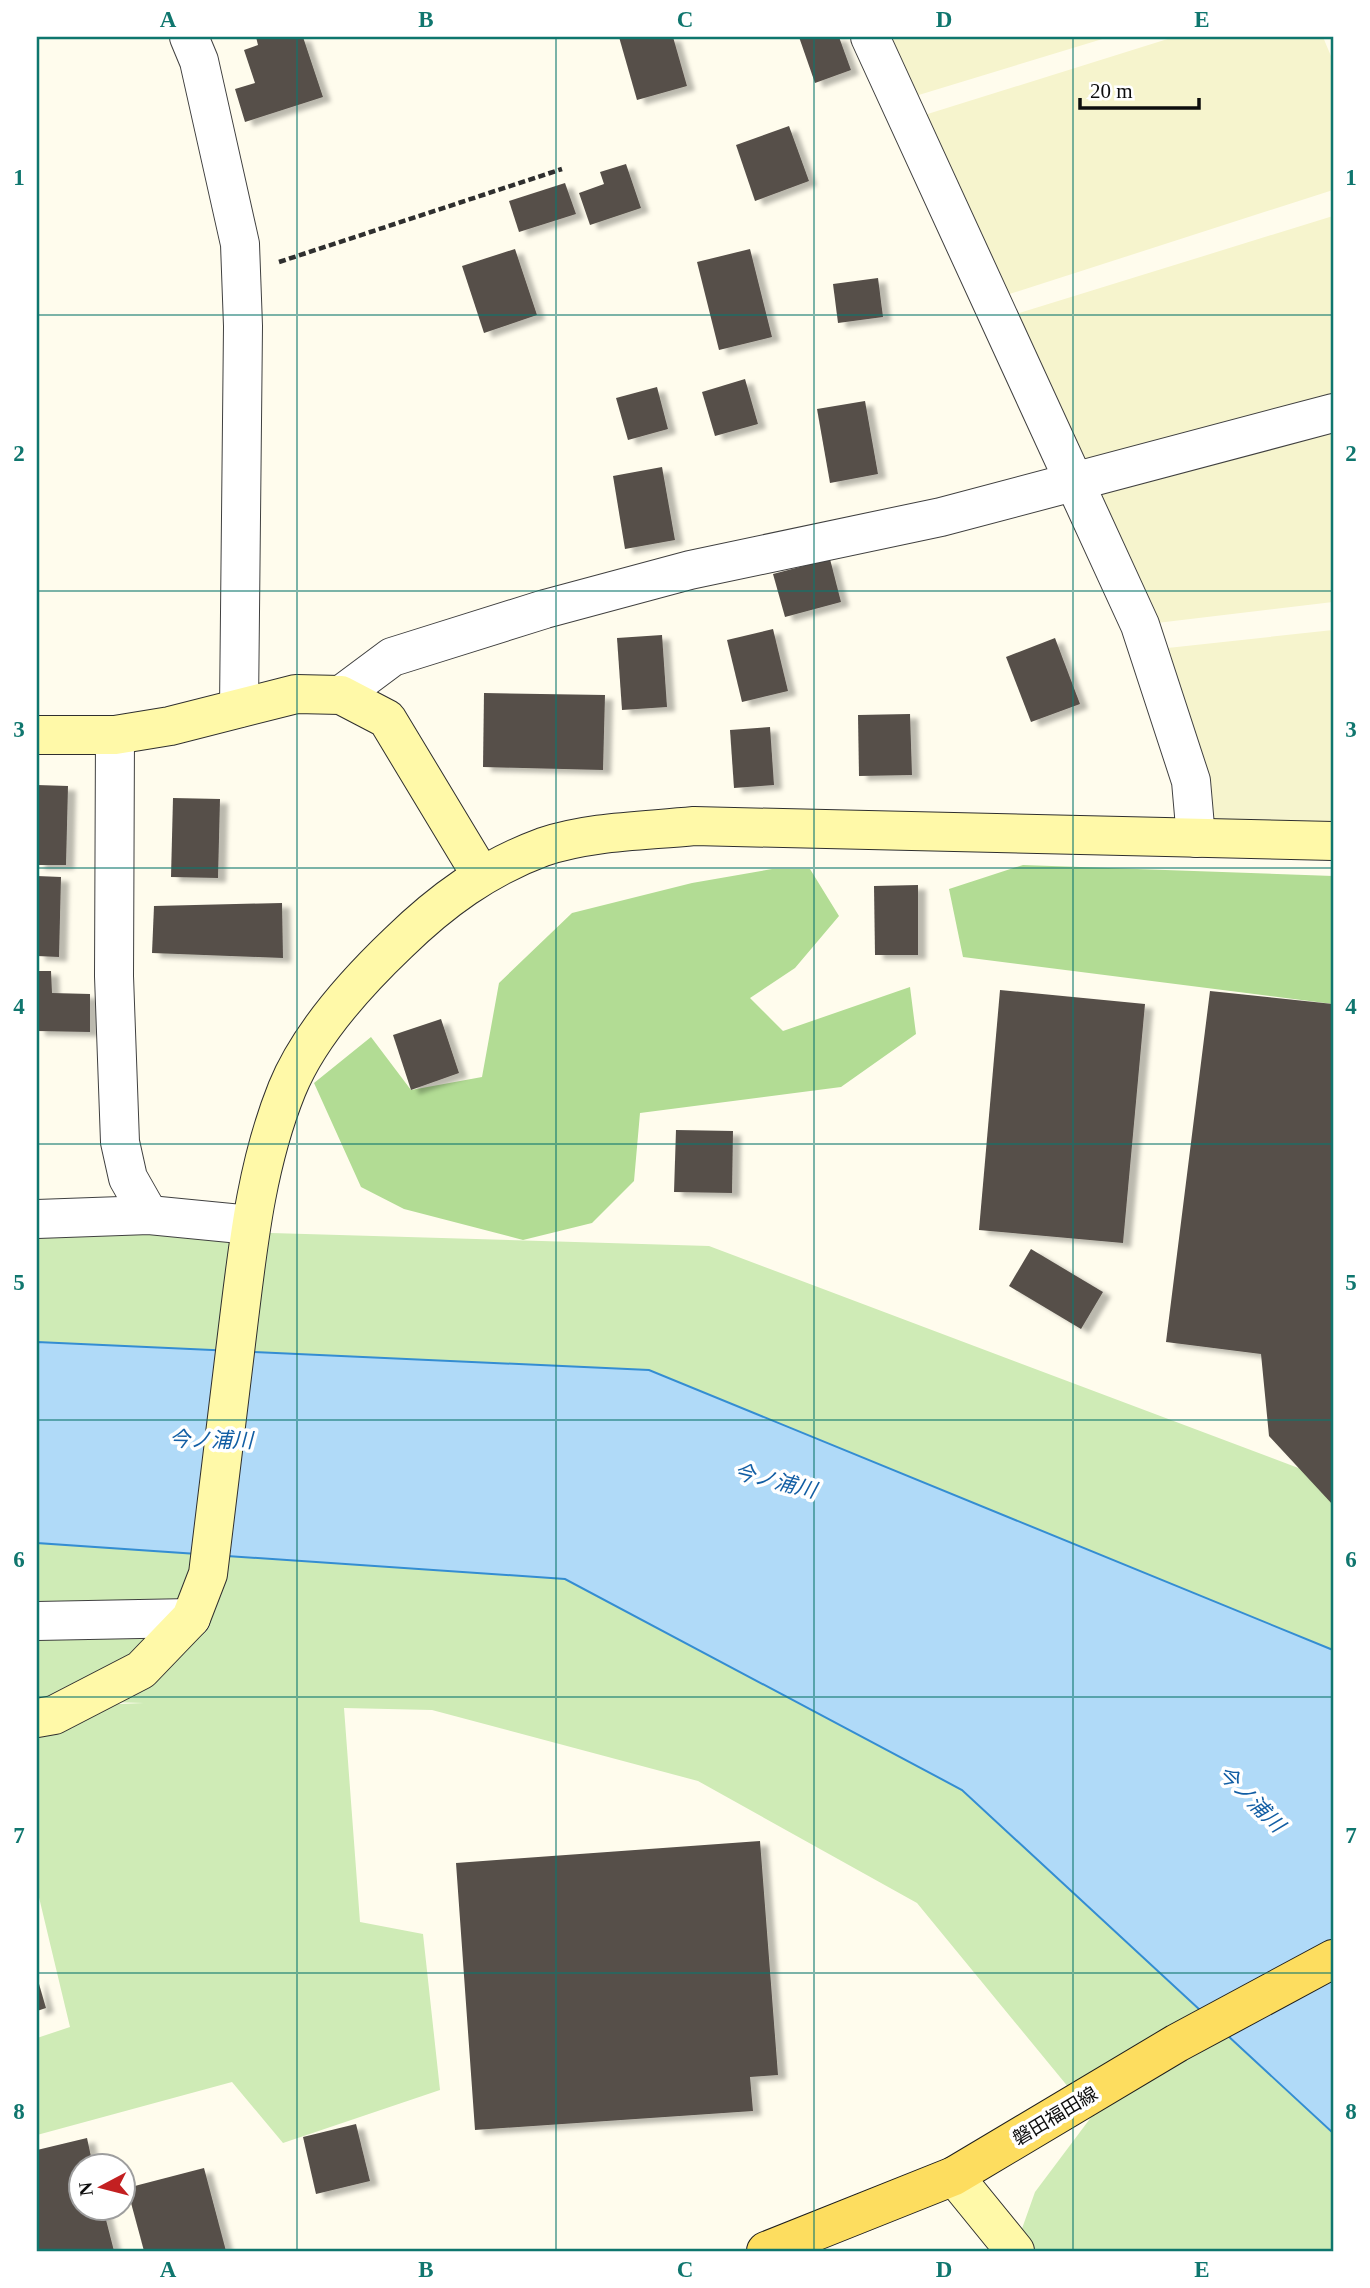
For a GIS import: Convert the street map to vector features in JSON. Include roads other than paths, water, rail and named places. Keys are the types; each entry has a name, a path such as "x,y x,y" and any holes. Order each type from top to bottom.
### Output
{"main road":[{"name":"磐田福田線","path":"766,2251 954,2176 1177,2043 1333,1959"}],"street":[{"path":"189,37 199,61 240,244 239,708"},
{"path":"870,37 1140,625 1191,781 1196,838"},
{"path":"341,695 392,657 545,609 690,570 942,517 1333,413"},
{"path":"37,735 115,735 170,726 296,694 341,695 387,719 481,875"},
{"path":"115,735 114,976 120,1142 128,1178 149,1215"},
{"path":"37,1718 54,1715 141,1670 191,1618 208,1574 251,1225 264,1155 288,1087 331,1015 434,908 481,875 544,847 597,836 694,826 1333,841"},
{"path":"37,1219 149,1215 251,1225"},
{"path":"37,1621 191,1618"},
{"path":"954,2176 1015,2251"}],"water":[{"name":"今ノ浦川","path":"37,1342 649,1370 1333,1650 1333,2133 962,1790 565,1579 37,1543"}]}
